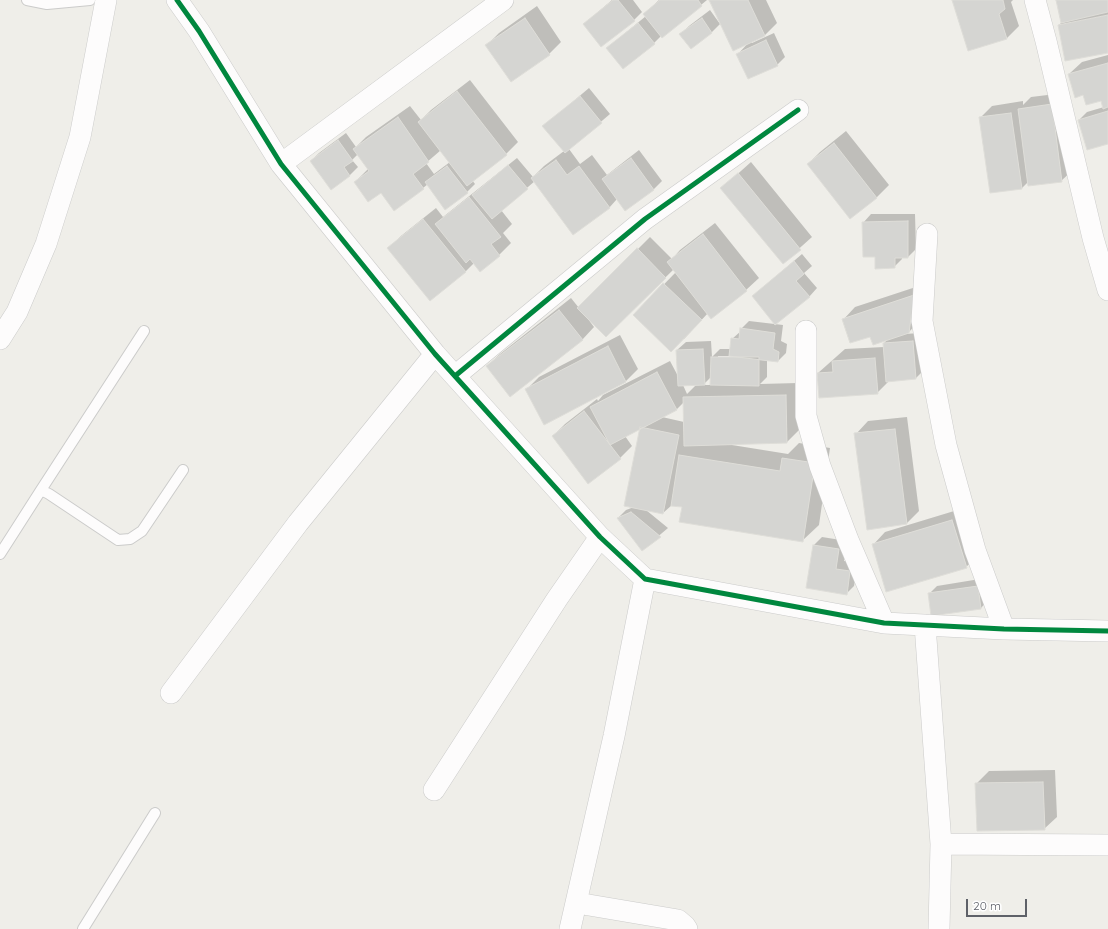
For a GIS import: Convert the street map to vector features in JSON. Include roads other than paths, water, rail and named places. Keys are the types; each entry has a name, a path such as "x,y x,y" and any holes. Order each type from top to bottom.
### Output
{"street":[{"path":"0,339 16,312 46,244 80,137 106,0"},
{"path":"177,0 199,31 281,164 435,354 600,537 645,579 884,623 1004,629 1108,631"},
{"path":"281,164 503,0"},
{"path":"1035,0 1050,56 1093,238 1108,290"},
{"path":"455,376 645,219 798,110"},
{"path":"927,234 922,321 926,344 946,445 975,550 1004,629"},
{"path":"806,331 806,416 820,466 848,540 884,623"},
{"path":"171,693 298,523 435,354"},
{"path":"434,790 557,599 600,537"},
{"path":"570,929 614,736 645,579"},
{"path":"925,625 941,844 939,929"},
{"path":"941,844 1108,845"},
{"path":"577,903 678,920 687,929"}],"lane":[{"path":"27,0 47,4 90,0"},
{"path":"0,554 144,331"},
{"path":"41,490 118,540 130,539 142,531 184,470"},
{"path":"83,929 155,813"}]}
